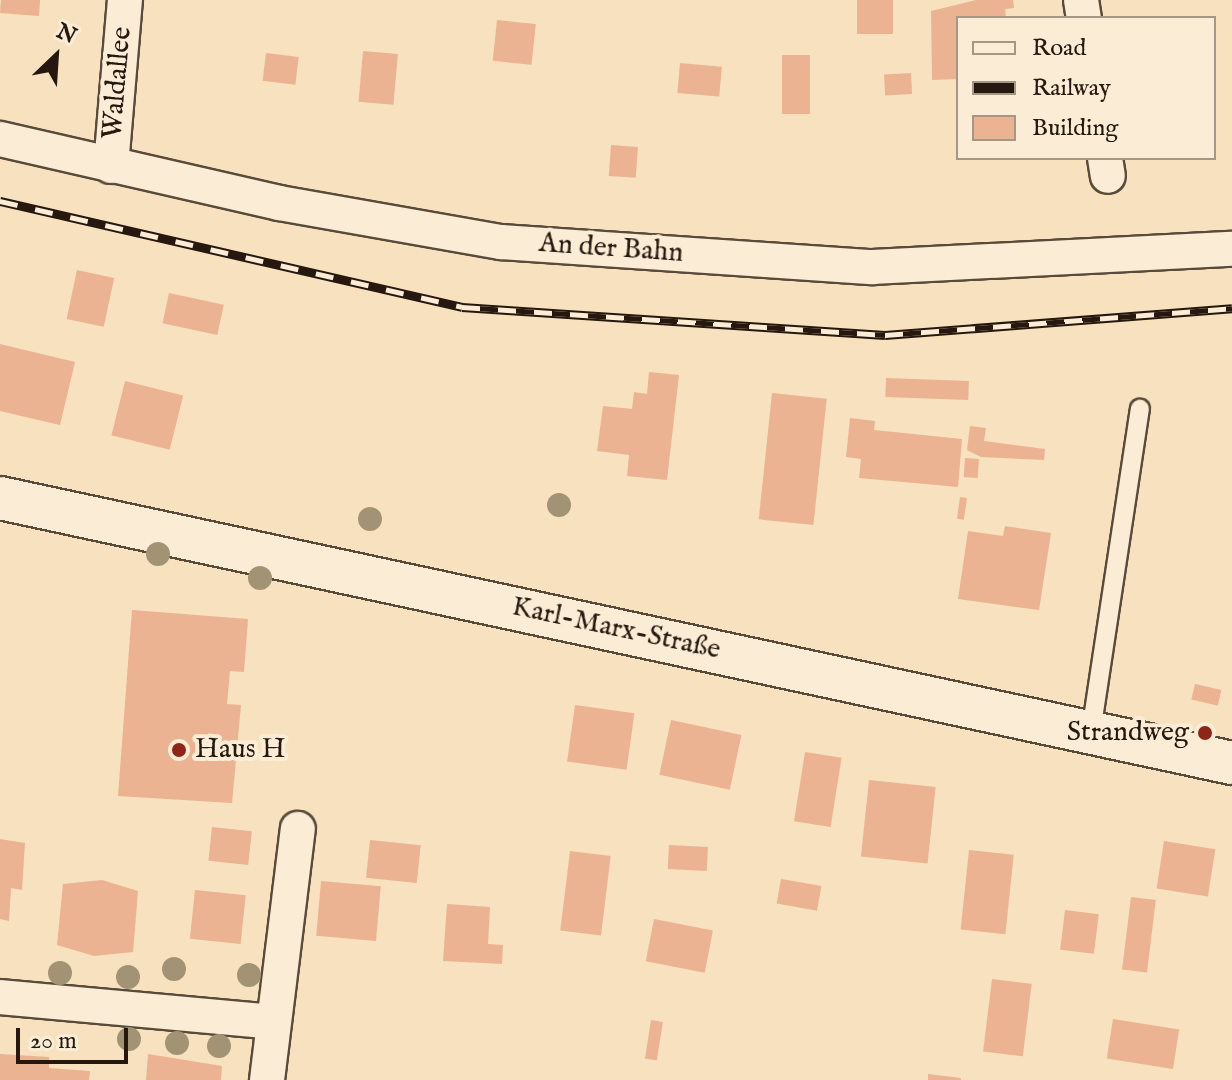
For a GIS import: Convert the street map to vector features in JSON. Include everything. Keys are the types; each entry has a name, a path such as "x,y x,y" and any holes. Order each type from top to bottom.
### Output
{"street":[{"name":"Waldallee","path":"111,166 125,0"},
{"name":"An der Bahn","path":"0,139 111,166 501,242 872,267 1232,249"},
{"name":"Karl-Marx-Straße","path":"0,498 1232,763"},
{"path":"267,1080 298,829"},
{"path":"0,997 273,1022"}],"lane":[{"path":"1091,732 1140,409"}],"building":[{"path":"1,0 40,0 39,16 0,13"},
{"path":"857,0 893,0 893,34 857,34"},
{"path":"976,0 1013,0 1014,8 1005,9 1006,16 956,16 956,79 932,80 931,11"},
{"path":"497,20 536,24 532,65 493,61"},
{"path":"363,51 398,54 393,105 359,102"},
{"path":"266,53 299,57 295,85 263,81"},
{"path":"782,55 810,55 810,114 782,114"},
{"path":"680,63 722,67 719,97 677,93"},
{"path":"911,73 912,94 885,95 884,74"},
{"path":"611,145 638,147 636,178 609,176"},
{"path":"77,270 114,278 104,327 67,319"},
{"path":"169,293 224,305 217,335 163,323"},
{"path":"0,344 75,362 60,425 0,411"},
{"path":"649,372 679,375 667,480 627,476 629,455 597,451 603,406 632,409 634,392 647,394"},
{"path":"886,378 969,381 968,400 885,397"},
{"path":"125,381 183,396 170,450 111,435"},
{"path":"772,393 827,399 813,525 759,519"},
{"path":"850,418 875,421 874,430 962,439 958,487 859,478 861,459 846,457"},
{"path":"970,426 986,428 984,441 1045,449 1044,460 981,457 967,450"},
{"path":"965,458 979,459 978,478 964,477"},
{"path":"960,497 967,498 964,520 957,519"},
{"path":"1005,526 1051,533 1039,610 958,599 968,531 1003,536"},
{"name":"Haus H","path":"132,610 248,619 244,672 230,671 227,704 241,705 232,803 118,796"},
{"path":"1195,684 1221,690 1218,706 1191,700"},
{"path":"575,705 634,713 626,770 567,761"},
{"path":"671,720 741,735 730,790 659,775"},
{"path":"805,752 842,758 831,827 794,821"},
{"path":"869,780 936,787 928,864 861,857"},
{"path":"212,827 252,831 248,865 208,861"},
{"path":"0,839 25,843 22,890 11,888 9,921 0,919"},
{"path":"370,840 421,845 417,883 366,878"},
{"path":"1164,841 1215,849 1208,897 1156,888"},
{"path":"669,845 708,847 707,871 668,869"},
{"path":"969,850 1014,855 1005,934 961,930"},
{"path":"570,851 611,856 601,935 560,930"},
{"path":"781,879 821,886 817,911 777,904"},
{"path":"102,880 138,891 133,952 94,956 57,945 63,884"},
{"path":"321,881 381,886 376,941 316,936"},
{"path":"195,890 246,895 241,944 190,939"},
{"path":"1131,897 1156,900 1147,973 1122,969"},
{"path":"447,904 490,907 488,944 503,945 502,964 443,961"},
{"path":"1065,910 1099,914 1094,954 1060,950"},
{"path":"654,919 713,930 705,973 646,961"},
{"path":"992,979 1032,984 1023,1056 983,1051"},
{"path":"1113,1019 1179,1029 1173,1069 1107,1059"},
{"path":"651,1020 663,1022 657,1060 645,1059"},
{"path":"0,1054 49,1057 49,1068 90,1071 89,1080 0,1080"},
{"path":"148,1054 222,1066 221,1080 146,1080"},
{"path":"928,1074 961,1078 961,1080 928,1080"}],"railway":[{"path":"0,201 462,307 885,335 1232,308"}],"place":[{"name":"Strandweg","path":"1205,733"},
{"name":"Haus H","path":"179,750"}]}
